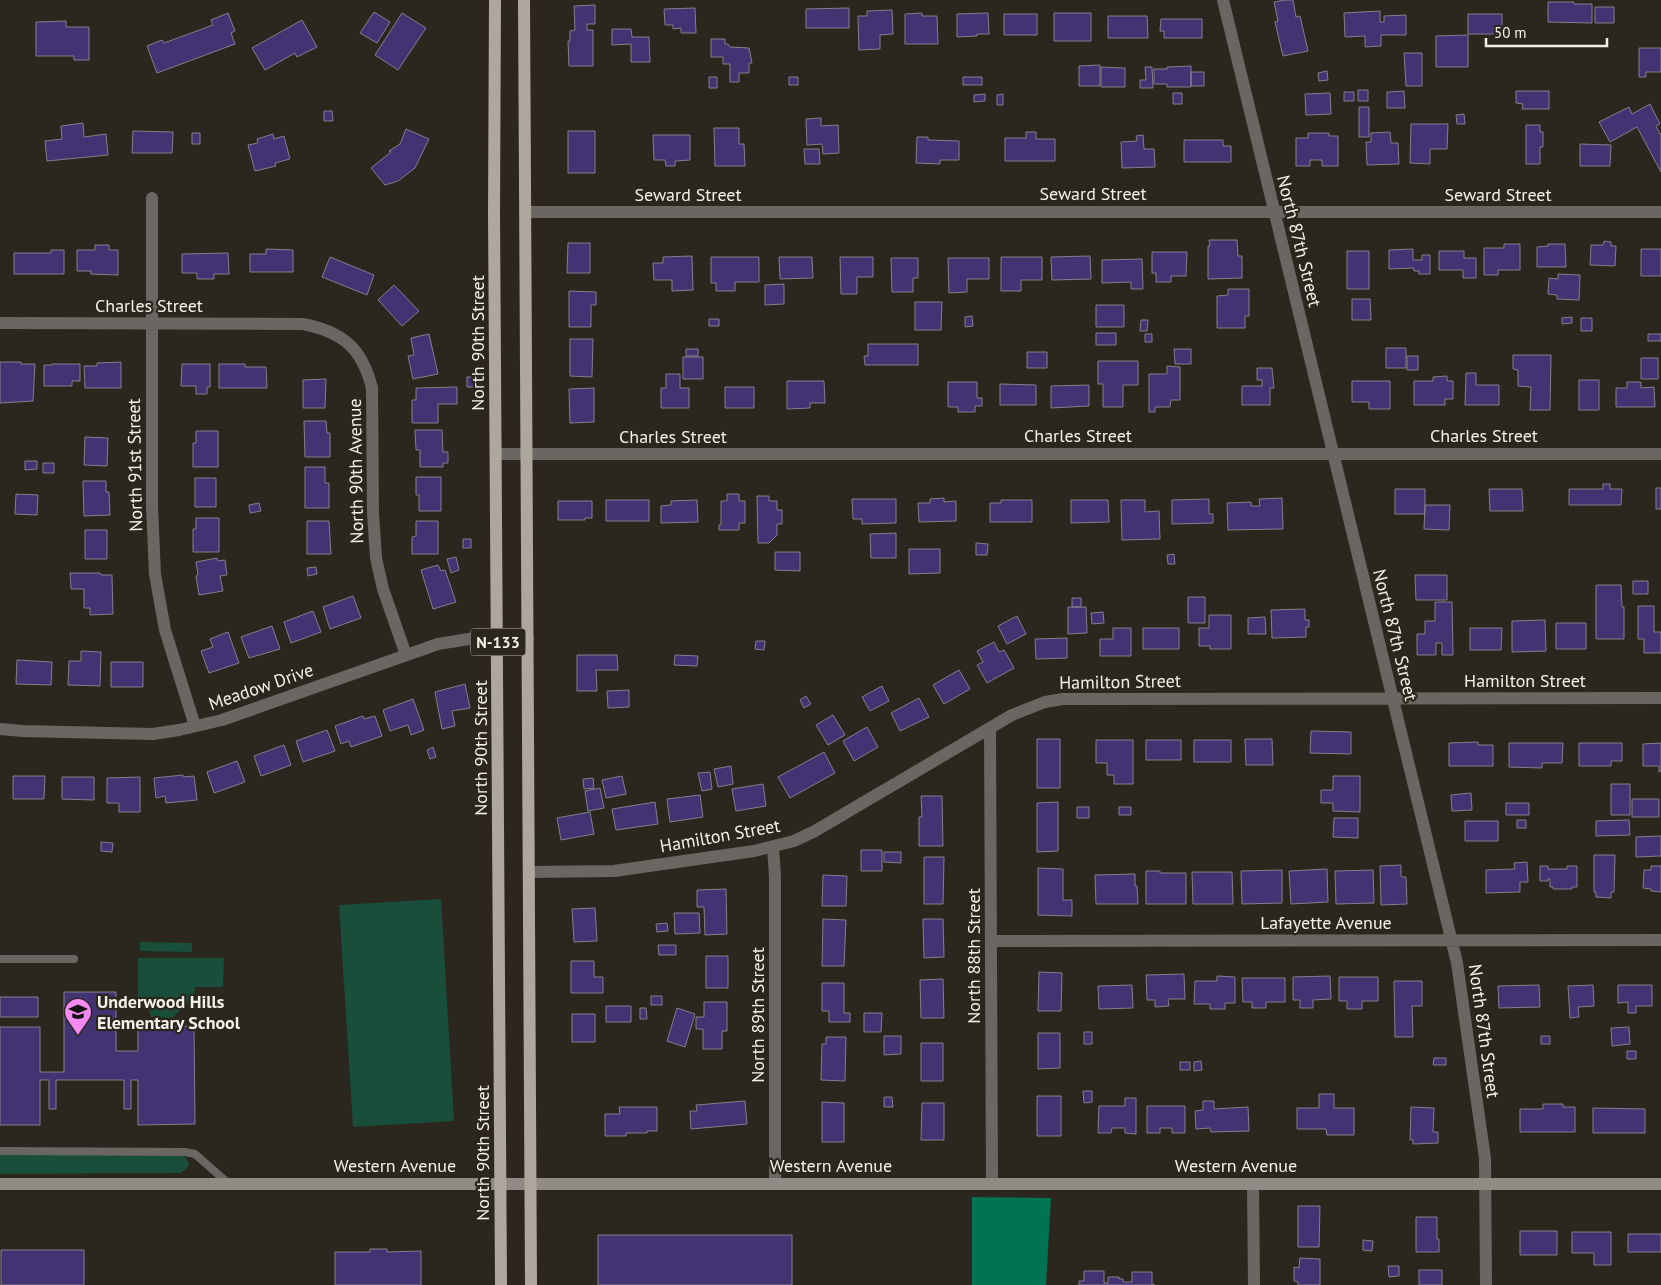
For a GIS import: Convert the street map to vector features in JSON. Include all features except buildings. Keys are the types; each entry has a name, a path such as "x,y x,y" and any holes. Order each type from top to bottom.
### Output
{"main road":[{"name":"North 90th Street","path":"495,0 501,1285"},
{"name":"N-133","path":"524,0 528,455 531,1285"}],"street":[{"name":"North 87th Street","path":"1223,0 1457,963 1485,1158 1486,1285"},
{"name":"North 91st Street","path":"152,198 152,506 154,574 165,630 195,726"},
{"name":"Seward Street","path":"526,212 1661,212"},
{"name":"Charles Street","path":"0,323 298,324"},
{"name":"North 90th Avenue","path":"298,324 322,328 335,334 352,346 362,360 368,374 372,388 373,513 376,558 383,589 406,655"},
{"name":"Charles Street","path":"496,454 1661,454"},
{"name":"Meadow Drive","path":"0,729 153,734 179,730 222,720 438,644 458,640 528,638"},
{"name":"Hamilton Street","path":"529,872 614,871 754,851 794,841 815,831 1029,707 1063,699 1661,698"},
{"name":"North 88th Street","path":"990,728 992,1184"},
{"name":"North 89th Street","path":"772,847 775,877 775,1184"},
{"name":"Lafayette Avenue","path":"992,941 1661,940"},
{"name":"Western Avenue","path":"0,1184 1661,1184"},
{"path":"1253,1184 1254,1285"}],"lane":[{"path":"0,959 74,959"},
{"path":"0,1151 185,1152 195,1154 228,1183"}],"green space":[{"path":"441,899 454,1121 353,1127 339,905"},
{"path":"140,942 192,943 192,952 140,951"},
{"path":"138,958 224,958 223,987 195,987 194,1000 190,1001 172,1018 151,1017 149,1010 138,1003"},
{"path":"0,1155 182,1155 189,1164 180,1173 0,1174"},
{"path":"972,1197 1051,1198 1046,1285 972,1285"}],"place":[{"name":"Underwood Hills Elementary School","path":"78,1036"}]}
